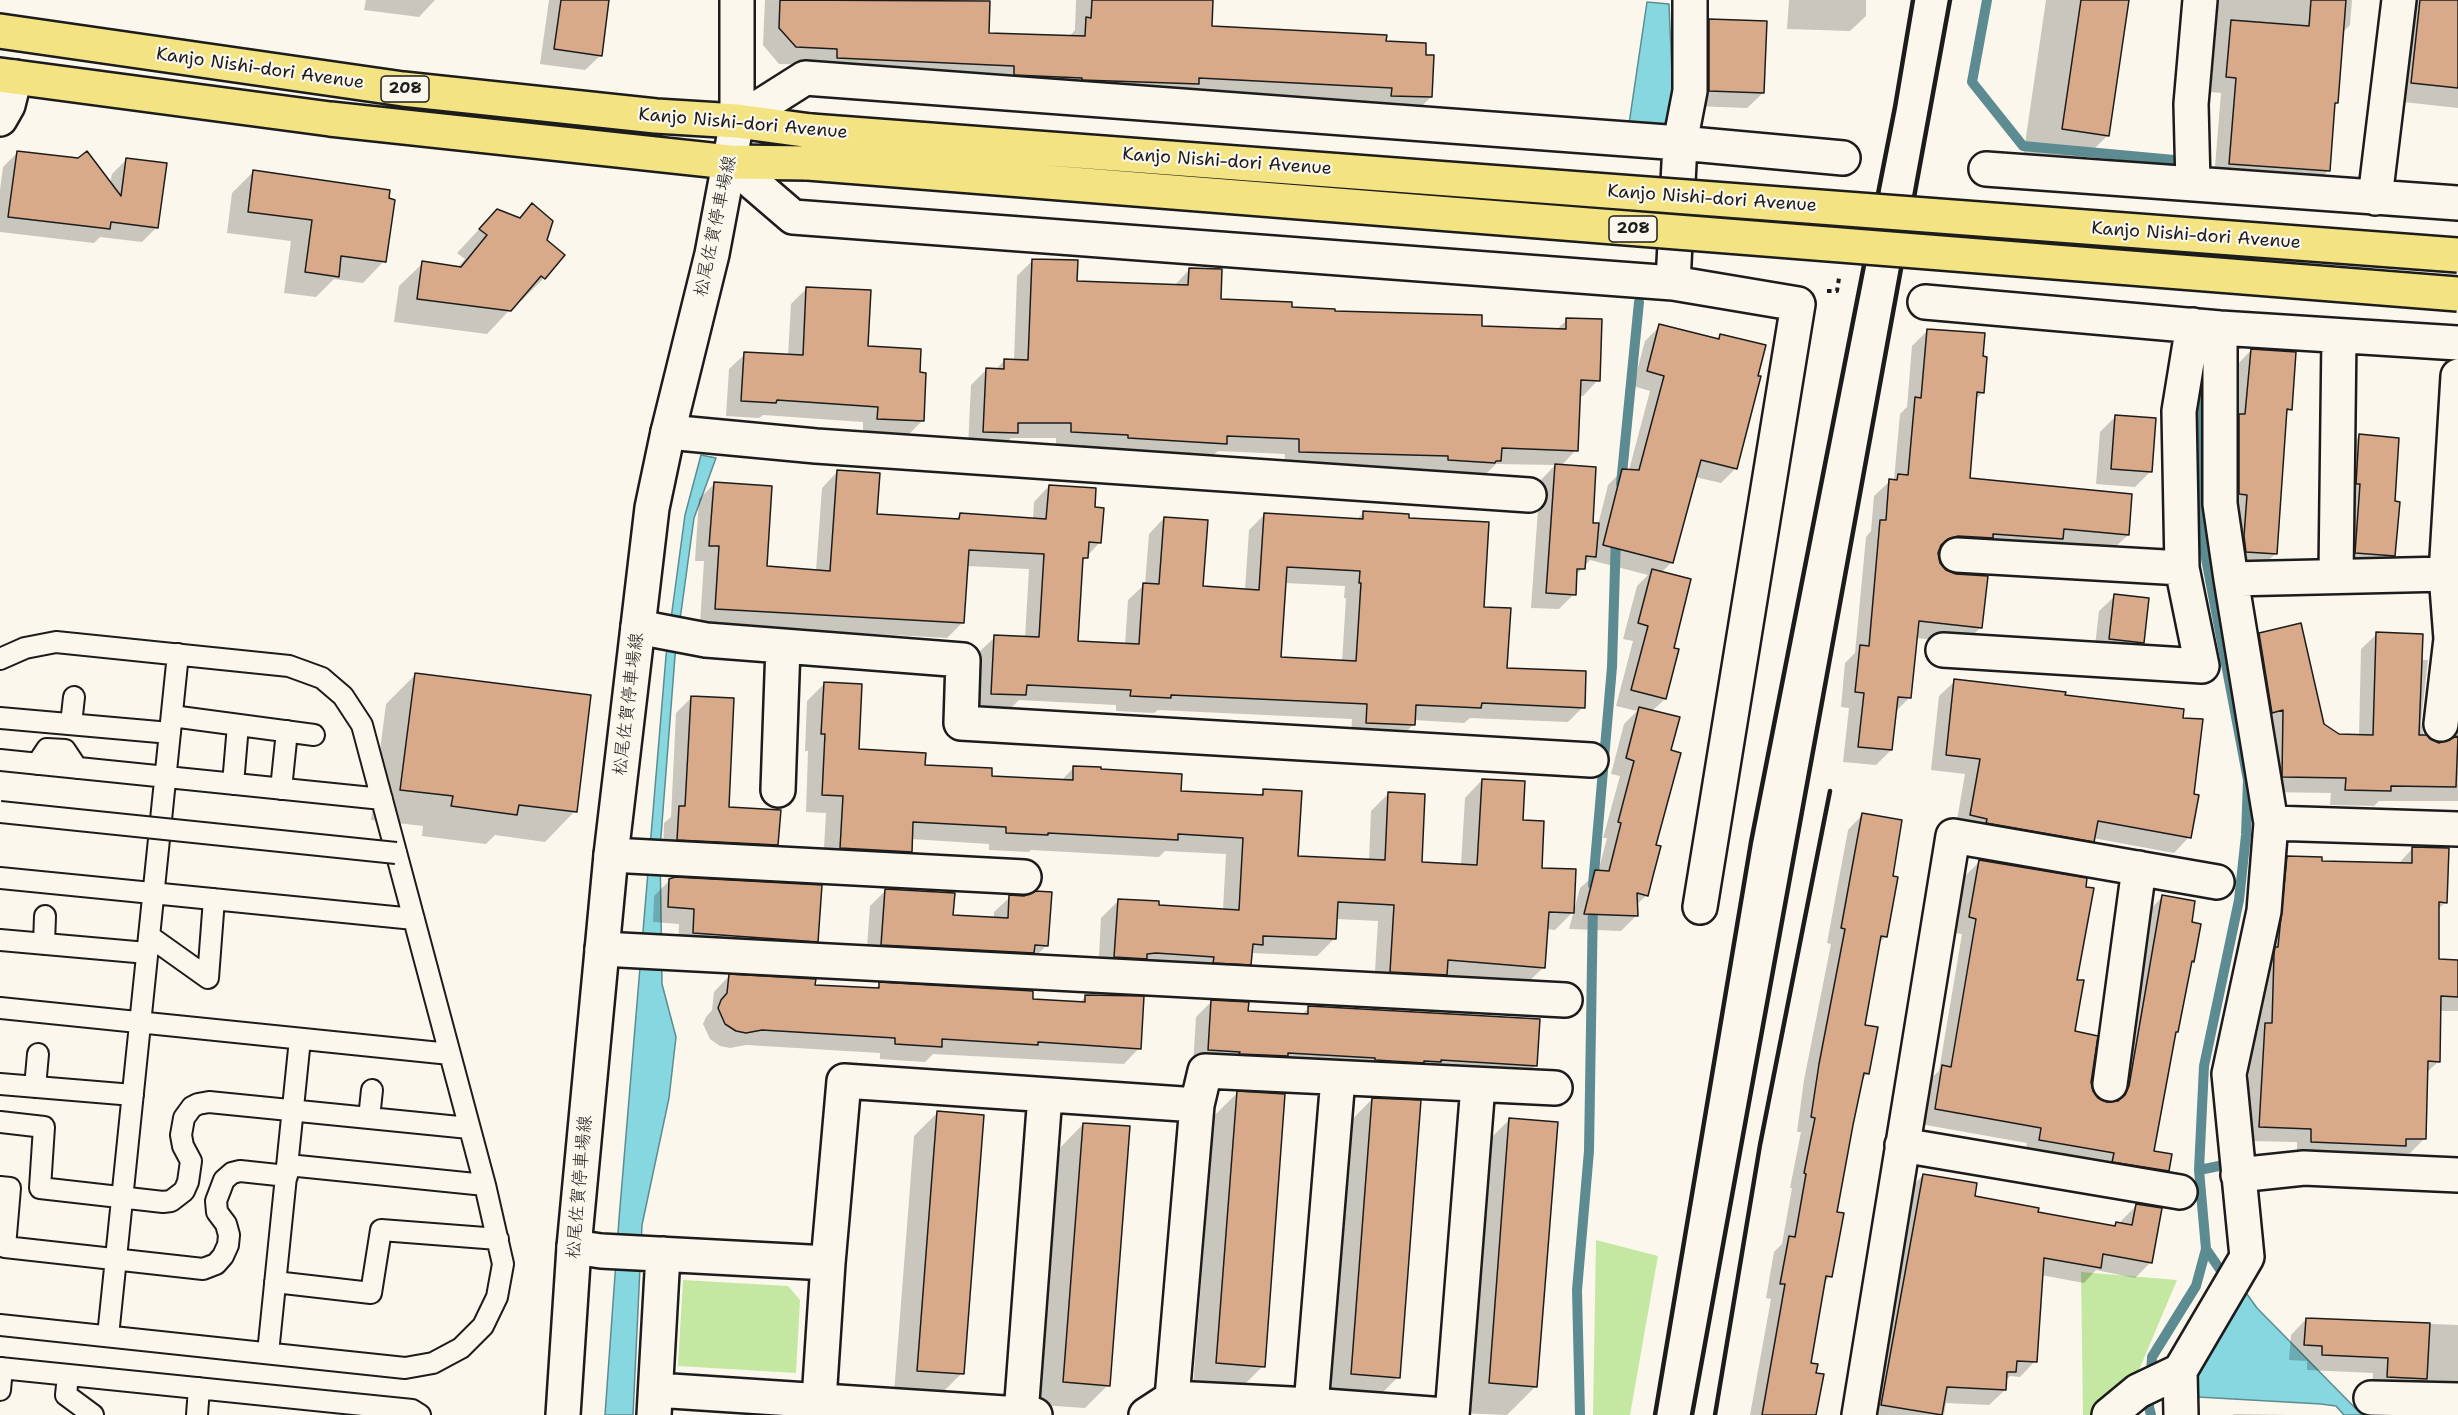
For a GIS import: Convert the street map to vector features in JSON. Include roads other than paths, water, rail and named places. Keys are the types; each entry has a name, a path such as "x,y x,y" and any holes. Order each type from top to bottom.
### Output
{"highway":[{"name":"Kanjo Nishi-dori Avenue","path":"0,31 403,89 656,116 737,121 811,131 2458,255"},
{"name":"Kanjo Nishi-dori Avenue","path":"8,76 330,119 729,162 808,163 2458,294"}],"street":[{"name":"松尾佐賀停車場線","path":"563,1415 574,1247 611,855 662,631 652,508 668,432 712,254 737,121 737,0"},
{"path":"1673,283 1680,143 1690,91 1689,0"},
{"path":"2193,184 2191,104 2200,0"},
{"path":"2375,198 2399,0"},
{"path":"0,119 8,105 8,76"},
{"path":"737,121 805,78 1680,143 1843,158"},
{"path":"729,162 793,217 1673,283 1798,304 1700,907"},
{"path":"1986,169 2458,203"},
{"path":"1925,303 2206,327 2458,343"},
{"path":"1943,650 2202,666 2182,568 2179,411 2206,327"},
{"path":"2109,1415 2160,1381 2232,1283 2247,1257 2229,1074 2264,911 2271,823 2220,504 2206,327"},
{"path":"2336,575 2339,336"},
{"path":"2441,724 2454,639 2446,573 2458,376"},
{"path":"668,432 816,446 1529,495"},
{"path":"1957,555 2182,568"},
{"path":"2231,579 2446,573"},
{"path":"662,631 706,640 963,660 961,723 1591,760"},
{"path":"778,790 783,646"},
{"path":"2271,823 2458,829"},
{"path":"1858,1415 1953,836 2217,882"},
{"path":"611,855 1024,877"},
{"path":"2110,1084 2139,868"},
{"path":"602,949 1565,1000"},
{"path":"1445,1415 1311,1405 1159,1407 1197,1105 1205,1071 1555,1088"},
{"path":"1311,1405 1338,1078"},
{"path":"819,1400 844,1081 1197,1105"},
{"path":"1452,1415 1478,1085"},
{"path":"655,1254 655,1403 819,1400 866,1409 1009,1414 1045,1095"},
{"path":"1902,1145 2180,1192"},
{"path":"2237,1164 2458,1175"},
{"path":"574,1247 655,1254 828,1263"},
{"path":"2160,1381 2181,1415"},
{"path":"2371,1398 2458,1400"}],"lane":[{"path":"0,659 25,648 56,642 178,654 289,666 322,678 343,696 362,725 485,1185 503,1264 497,1297 483,1326 462,1348 433,1363 405,1368 0,1325"},
{"path":"108,1336 178,654"},
{"path":"71,724 74,697"},
{"path":"0,718 71,724 238,725 314,735"},
{"path":"233,784 238,725"},
{"path":"281,789 287,731"},
{"path":"0,760 382,799"},
{"path":"0,812 396,853"},
{"path":"0,878 414,920"},
{"path":"0,940 44,944 148,944 208,978 214,899"},
{"path":"44,944 45,916"},
{"path":"0,1008 450,1054"},
{"path":"268,1353 300,1039"},
{"path":"35,1087 38,1054"},
{"path":"0,1084 133,1095"},
{"path":"369,1118 372,1090"},
{"path":"0,1122 45,1126 39,1188 163,1202 171,1201 184,1191 191,1171 191,1161 183,1146 182,1126 184,1118 192,1107 198,1104 209,1102 470,1128"},
{"path":"0,1187 10,1188 5,1247 203,1269 216,1264 228,1245 229,1235 226,1224 217,1212 216,1201 224,1180 232,1173 287,1170 485,1185"},
{"path":"275,1282 371,1293 381,1230 498,1239"},
{"path":"0,1390 1,1368 199,1388 374,1411 412,1410 420,1415"},
{"path":"68,1375 66,1395 93,1415"},
{"path":"197,1415 199,1388"}],"water":[{"path":"1647,2 1669,4 1673,100 1664,126 1629,124"},
{"path":"701,455 716,458 694,518 675,656 660,849 662,984 676,1037 669,1098 642,1225 633,1415 605,1415 666,656 685,515"},
{"path":"2226,1265 2257,1308 2362,1415 2344,1415 2336,1406 2321,1404 2198,1397 2198,1376 2236,1301 2217,1276"}],"waterway":[{"path":"1987,0 1972,82 2023,146 2174,160"},
{"path":"1621,484 1639,302"},
{"path":"2151,1415 2149,1407 2152,1357 2196,1286 2206,1249 2199,1170 2204,1066 2239,900 2246,835 2248,780 2204,548 2200,491 2203,365"},
{"path":"1593,885 1612,667 1616,535"},
{"path":"1580,1415 1577,1290 1589,1151 1593,900"},
{"path":"2199,1170 2234,1163"},
{"path":"2206,1249 2228,1281"}],"railway":[{"path":"1655,1415 1751,842 1895,107 1913,0"},
{"path":"1692,1415 1950,0"},
{"path":"1715,1415 1760,1145 1830,791"}]}
